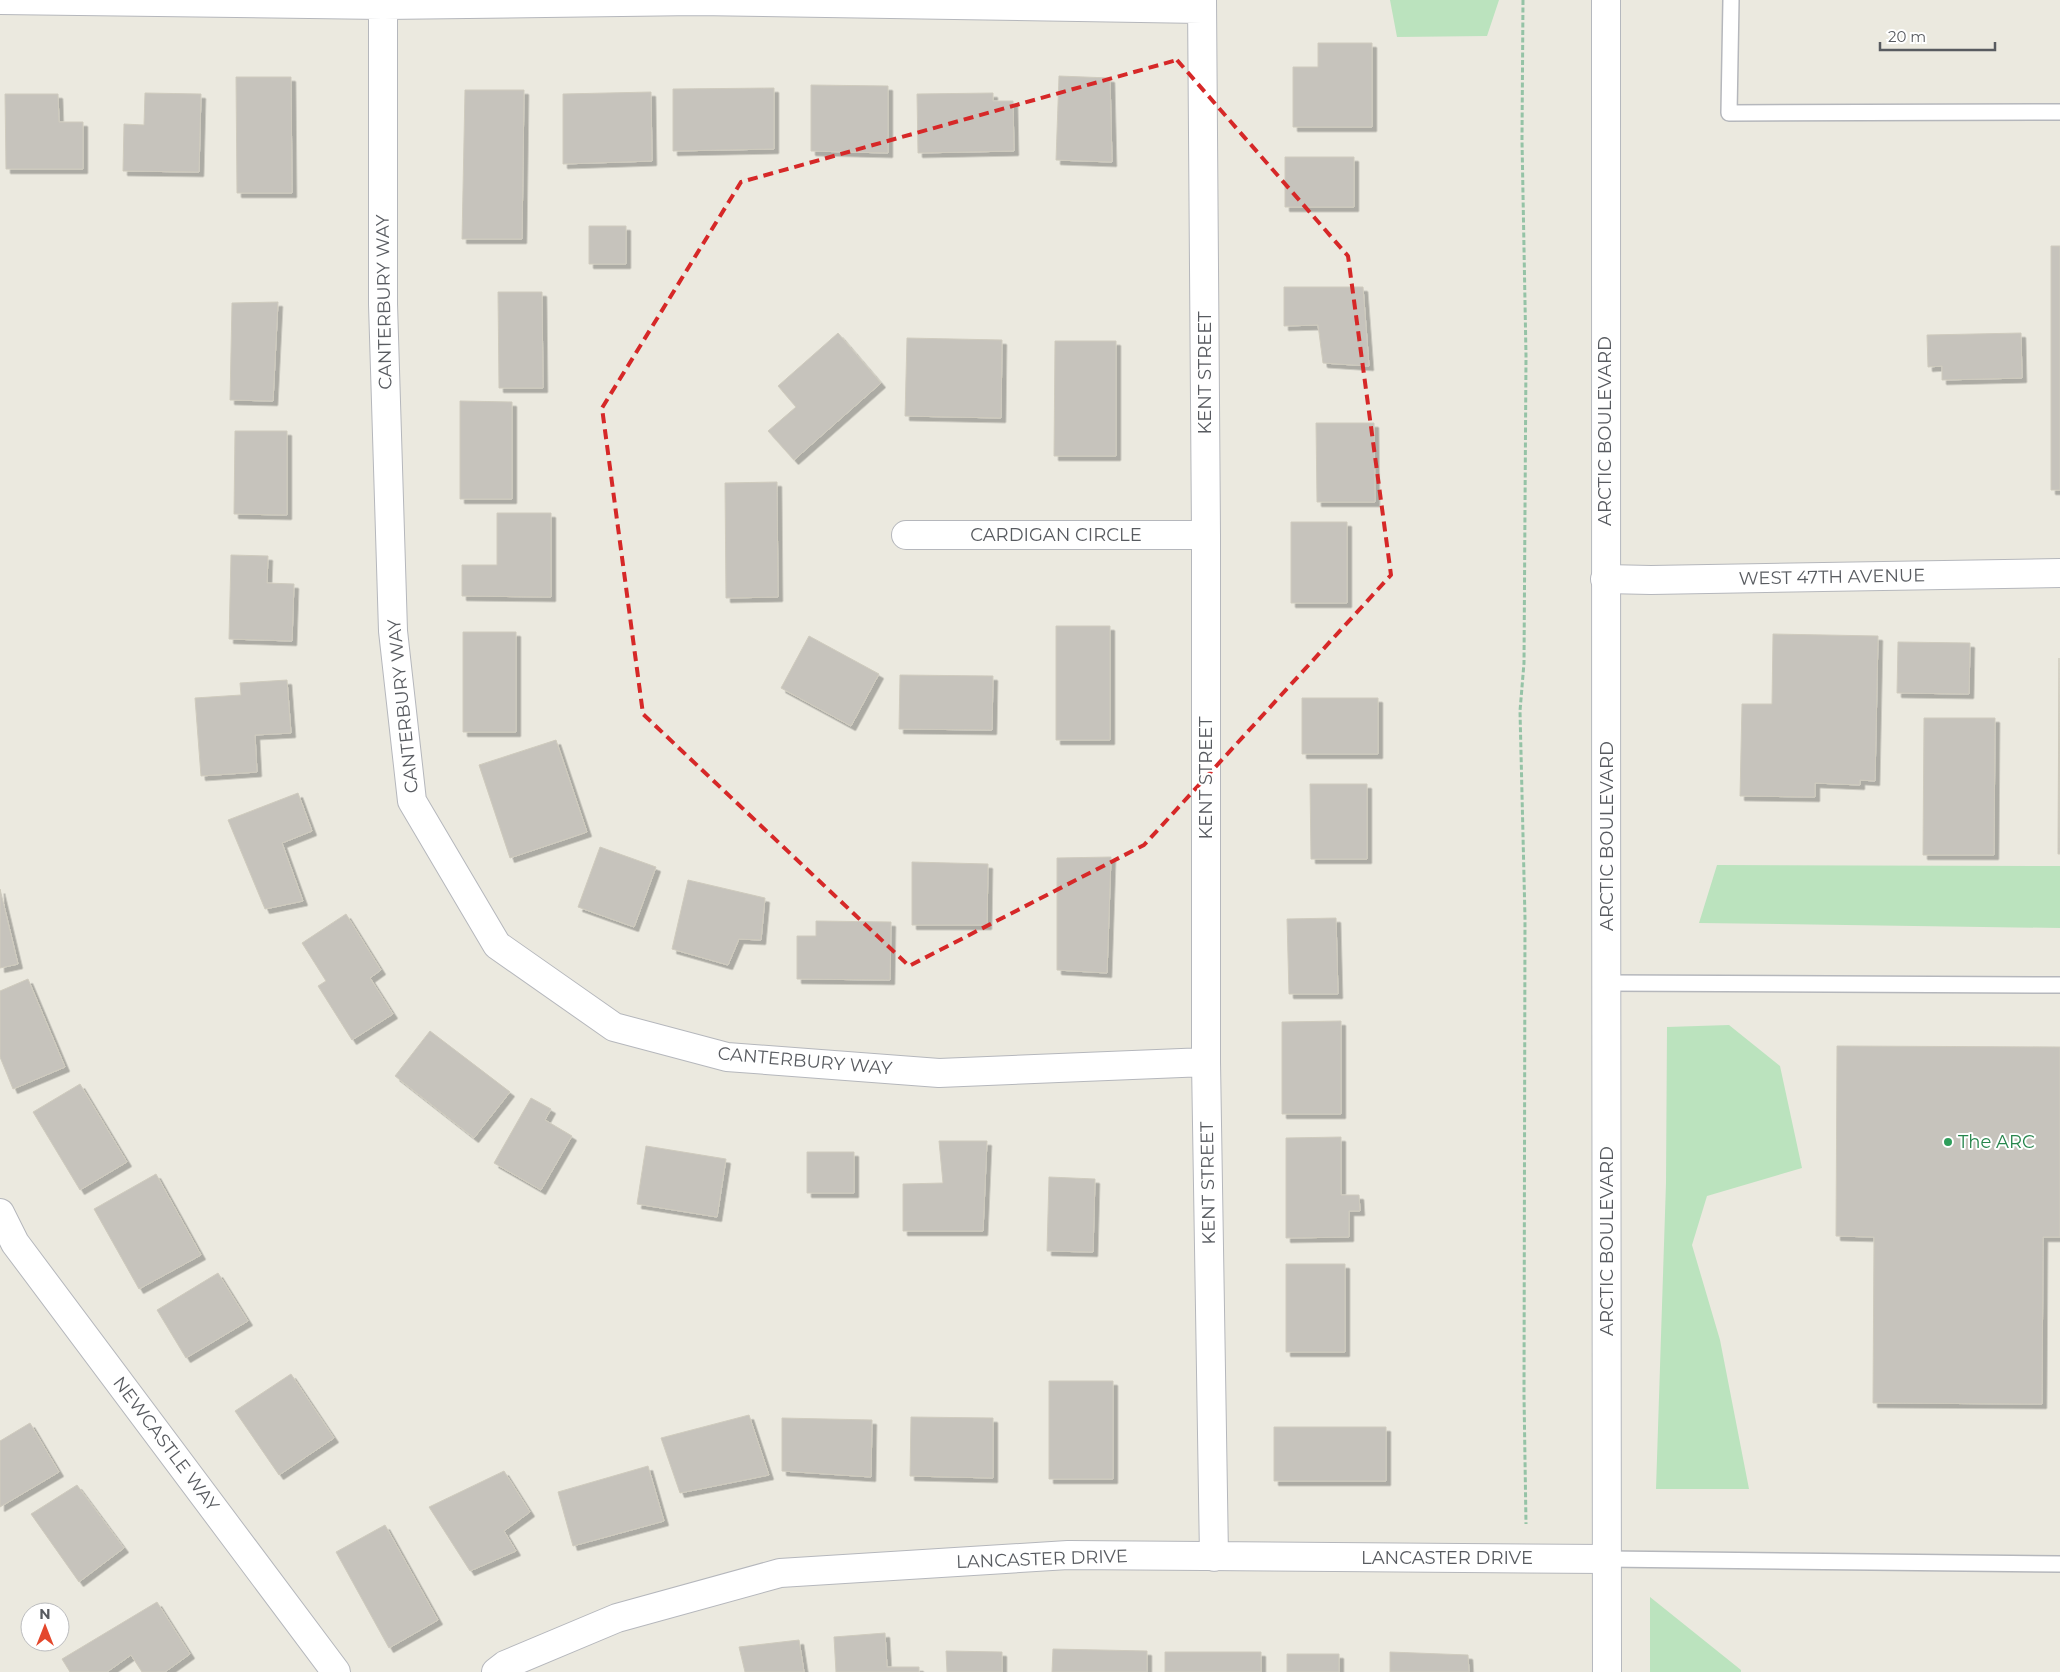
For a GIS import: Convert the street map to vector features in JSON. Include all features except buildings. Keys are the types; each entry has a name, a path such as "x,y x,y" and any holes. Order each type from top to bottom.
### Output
{"street":[{"path":"0,0 383,6 697,1 1202,5"},
{"name":"ARCTIC BOULEVARD","path":"1606,0 1607,1672"},
{"name":"KENT STREET","path":"1202,5 1206,535 1206,1062 1214,1557"},
{"name":"CANTERBURY WAY","path":"383,6 383,304 393,621 412,801 498,945 614,1027 726,1056 940,1073 1206,1062"},
{"name":"CARDIGAN CIRCLE","path":"906,534 1206,535"},
{"name":"WEST 47TH AVENUE","path":"1605,579 1651,580 2060,573"},
{"name":"NEWCASTLE WAY","path":"0,1213 15,1243 336,1672"},
{"name":"LANCASTER DRIVE","path":"496,1672 505,1665 617,1618 780,1573 1068,1555 1607,1559"}],"lane":[{"path":"1731,0 1729,113 2060,112"},
{"path":"1608,983 2060,985"},
{"path":"1607,1559 2060,1564"}],"path":[{"path":"1523,0 1522,140 1526,366 1524,663 1520,711 1525,918 1524,1395 1527,1499 1526,1558"}],"highlighted area":[{"path":"1177,60 1348,256 1391,575 1144,845 909,966 643,714 602,408 741,182"}],"green space":[{"path":"1390,0 1499,0 1487,36 1397,37"},
{"path":"1717,865 2060,866 2060,928 1699,923"},
{"path":"1729,1025 1780,1066 1802,1168 1707,1196 1692,1245 1720,1340 1749,1489 1656,1489 1666,1183 1667,1027"},
{"path":"1650,1597 1741,1670 1741,1672 1650,1672"}],"place":[{"name":"The ARC","path":"1948,1142"}]}
